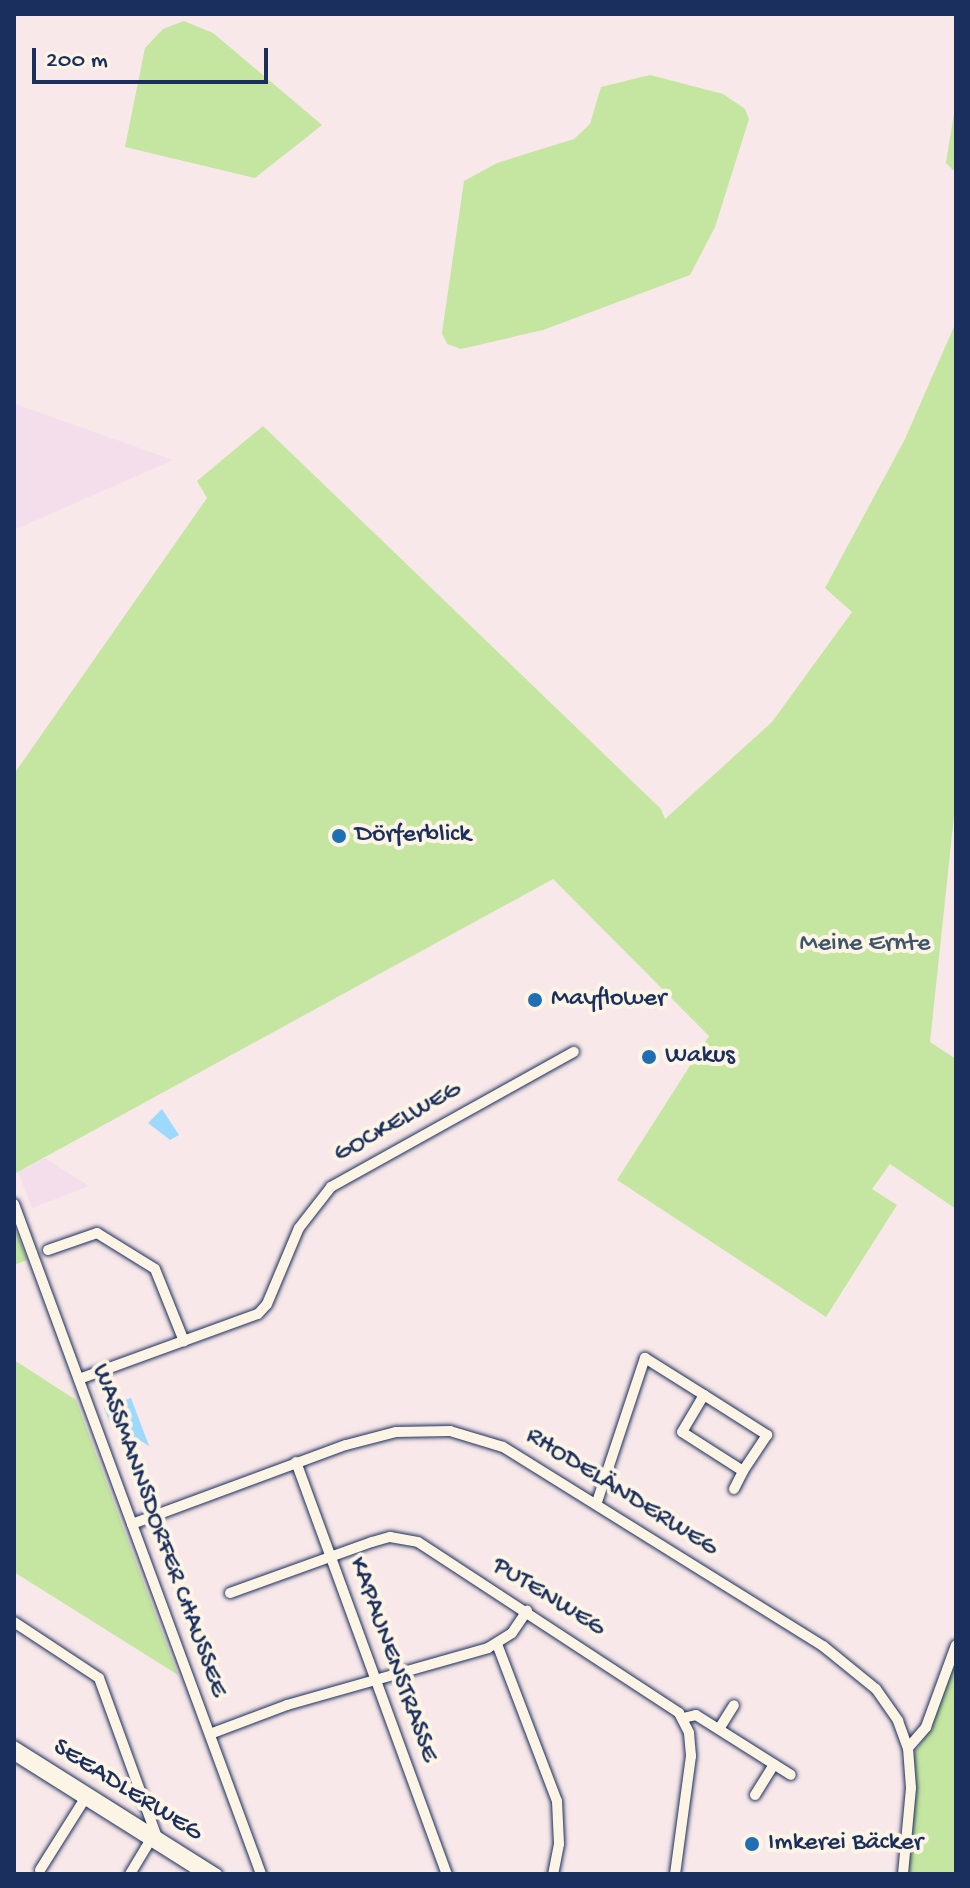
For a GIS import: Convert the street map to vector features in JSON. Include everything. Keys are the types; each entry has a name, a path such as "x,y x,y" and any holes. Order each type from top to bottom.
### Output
{"street":[{"name":"GOCKELWEG","path":"79,1379 263,1310 299,1228 339,1180 574,1052"},
{"name":"WASSMANNSDORFER CHAUSSEE","path":"14,1204 261,1874"},
{"path":"48,1250 97,1233 143,1260 160,1275 184,1341"},
{"path":"597,1502 645,1358 767,1435 734,1489"},
{"path":"704,1395 682,1432 743,1471"},
{"name":"RHODELÄNDERWEG","path":"132,1524 296,1462 396,1432 450,1431 510,1450 597,1502 849,1665 888,1705 908,1748 911,1788 903,1874"},
{"name":"KAPAUNENSTRASSE","path":"296,1462 447,1874"},
{"name":"PUTENWEG","path":"230,1593 390,1537 418,1542 660,1696 683,1718"},
{"path":"210,1734 375,1679 497,1644 527,1611"},
{"path":"14,1622 99,1678 153,1838"},
{"path":"497,1644 557,1801 559,1844 553,1874"},
{"path":"908,1748 926,1727 956,1645"},
{"path":"719,1729 734,1705"},
{"path":"675,1874 691,1756 683,1718 696,1715 791,1775"},
{"name":"SEEADLERWEG","path":"14,1746 203,1874"},
{"name":"SEEADLERWEG","path":"15,1759 217,1874"},
{"path":"755,1795 774,1764"},
{"name":"SEEADLERWEG","path":"40,1870 84,1800"},
{"name":"SEEADLERWEG","path":"130,1874 153,1838"}],"shaded area":[{"path":"14,404 18,405 173,460 14,530"},
{"path":"45,1158 89,1186 32,1208 18,1172"}],"green space":[{"path":"184,21 213,33 322,125 255,178 125,147 145,48 163,29"},
{"path":"650,75 723,94 745,109 749,119 715,227 690,275 543,330 461,349 447,344 442,333 464,181 497,163 574,139 590,124 601,87"},
{"path":"956,101 956,173 946,163"},
{"name":"Meine Ernte","path":"956,322 956,797 930,1042 956,1059 956,1209 890,1164 872,1189 897,1205 826,1317 617,1180 709,1036 553,879 14,1174 14,774 207,498 197,481 263,426 661,809 665,819 772,722 852,612 825,588 905,439"},
{"path":"14,1225 27,1260 14,1265"},
{"path":"14,1360 76,1400 178,1675 14,1572"},
{"path":"956,1654 956,1874 907,1874 914,1754 931,1726"}],"water":[{"path":"162,1109 179,1135 170,1140 148,1123"},
{"path":"131,1398 149,1446 109,1421 104,1408"}],"place":[{"name":"Dörferblick","path":"339,836"},
{"name":"Mayflower","path":"535,1000"},
{"name":"Wakus","path":"649,1057"},
{"name":"Imkerei Bäcker","path":"752,1844"}]}
